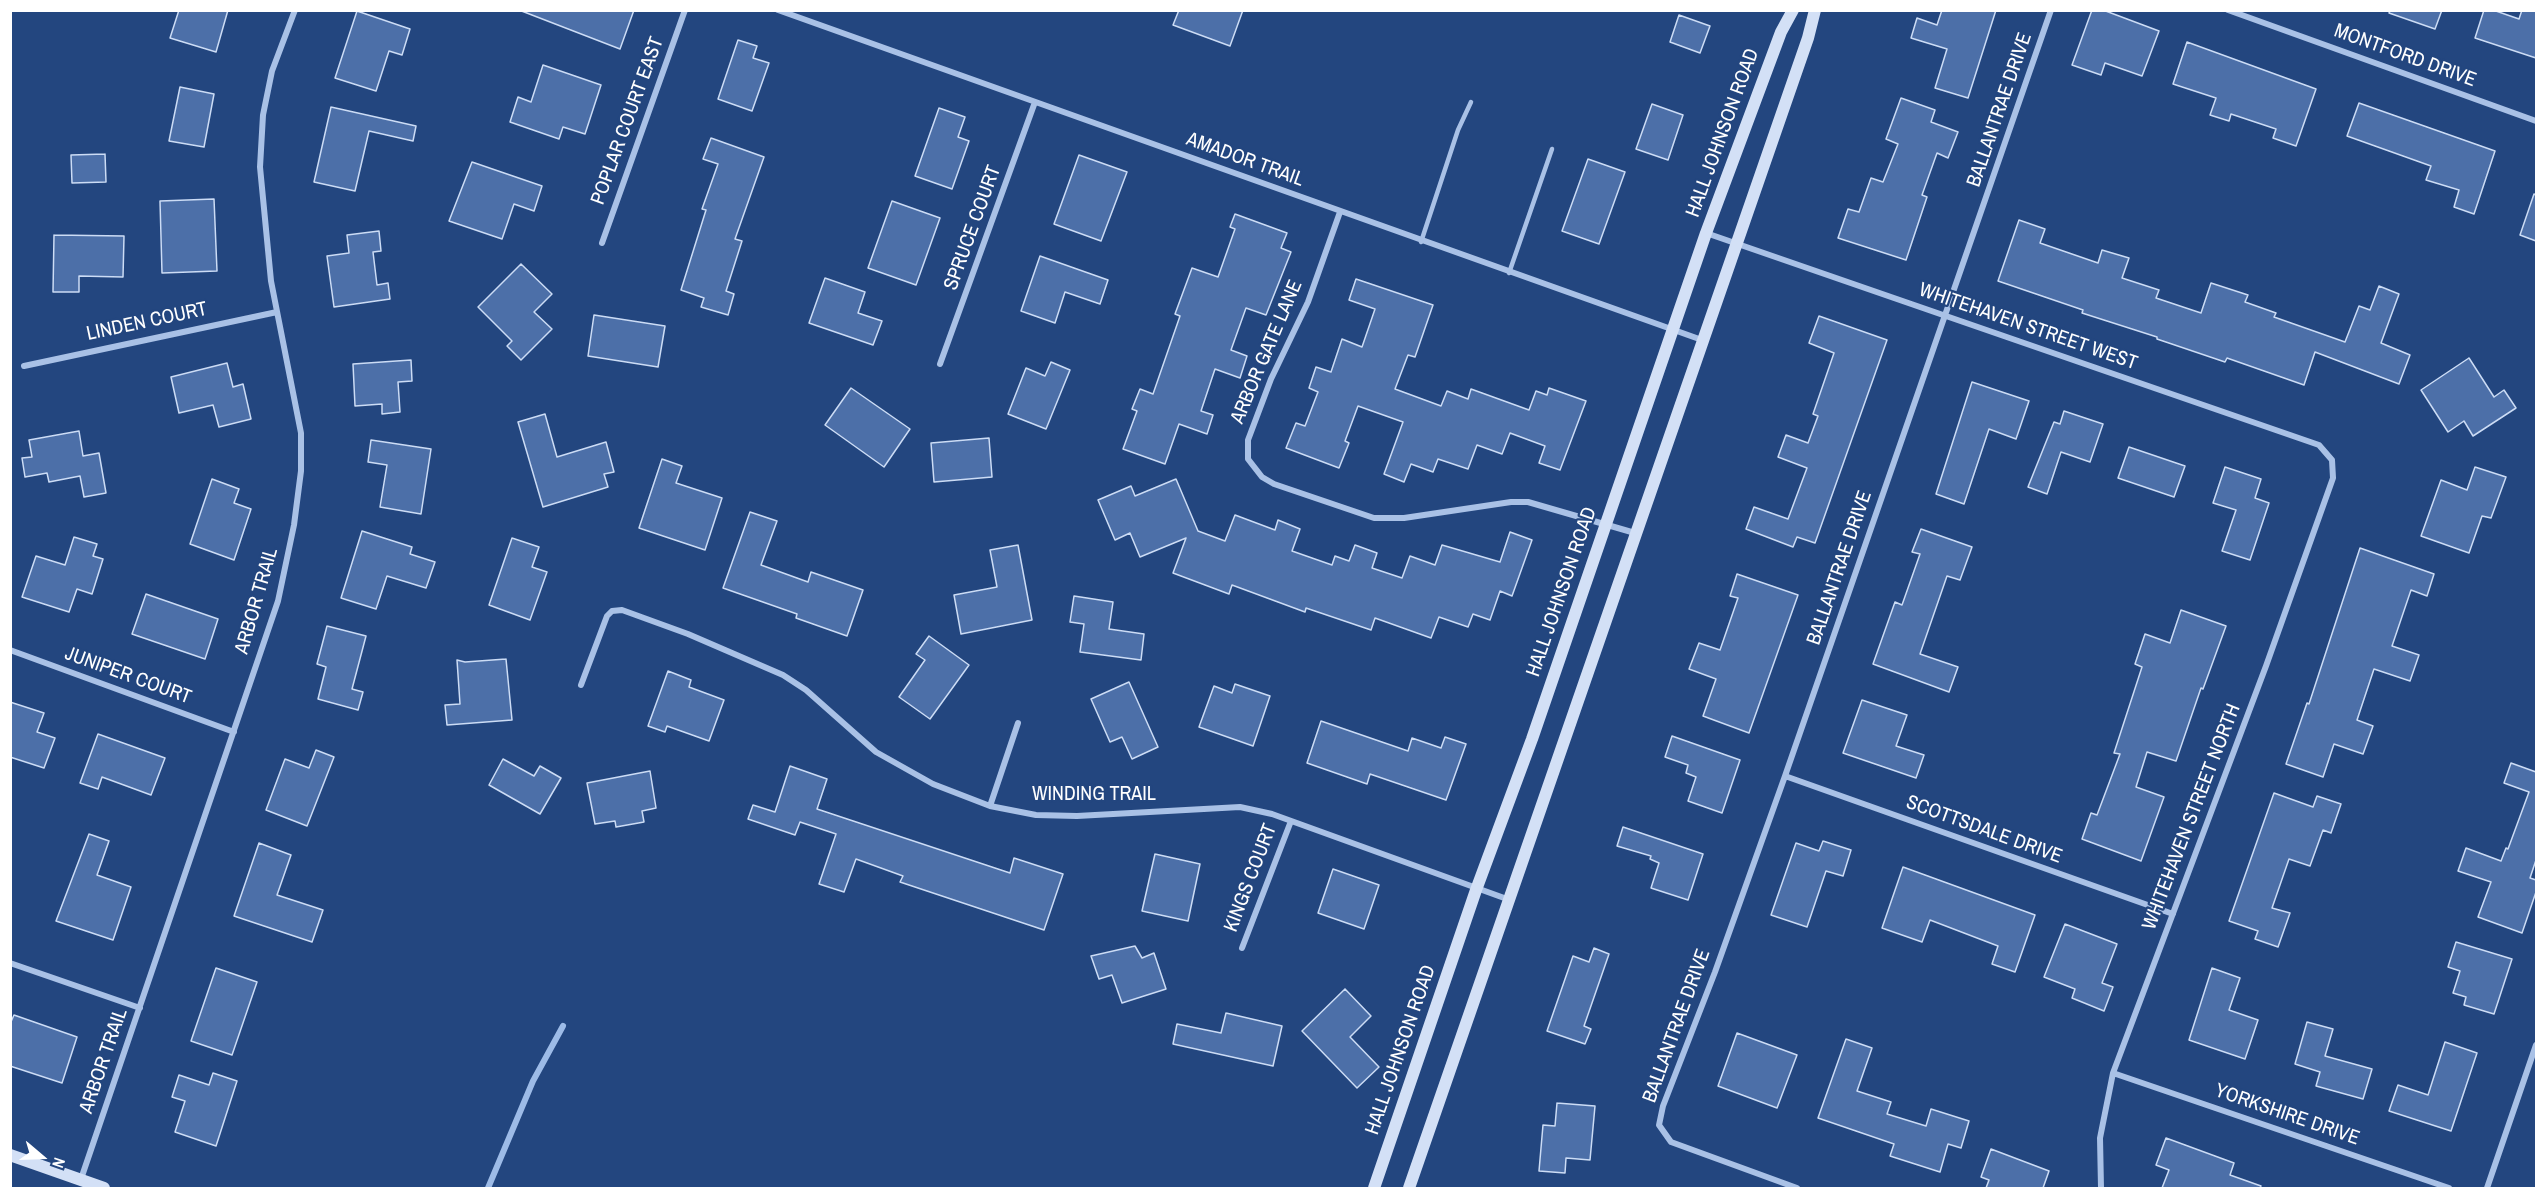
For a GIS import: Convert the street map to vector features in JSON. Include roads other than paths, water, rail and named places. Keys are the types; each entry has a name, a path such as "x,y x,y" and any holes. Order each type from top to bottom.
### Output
{"main road":[{"name":"HALL JOHNSON ROAD","path":"1374,1188 1672,331 1781,32 1793,10"},
{"path":"1409,1188 1507,899 1808,38 1815,10"},
{"path":"10,1155 104,1188"}],"street":[{"name":"ARBOR TRAIL","path":"81,1180 278,601 294,525 301,471 301,433 271,281 260,167 263,115 272,71 295,10"},
{"name":"POPLAR COURT EAST","path":"602,243 685,10"},
{"name":"AMADOR TRAIL","path":"778,10 1421,242 1702,340"},
{"name":"BALLANTRAE DRIVE","path":"1797,1188 1704,1156 1671,1142 1659,1125 1663,1106 1715,972 1785,776 2051,10"},
{"name":"MONTFORD DRIVE","path":"2228,10 2536,121"},
{"name":"SPRUCE COURT","path":"940,364 1035,102"},
{"name":"ARBOR GATE LANE","path":"1340,212 1308,302 1271,379 1248,440 1248,459 1254,469 1274,484 1374,518 1404,518 1511,502 1528,502 1635,534"},
{"name":"WHITEHAVEN STREET WEST","path":"1707,233 2319,445 2332,460"},
{"name":"LINDEN COURT","path":"24,366 277,312"},
{"name":"WHITEHAVEN STREET NORTH","path":"2101,1188 2100,1138 2113,1073 2266,666 2333,478 2332,460"},
{"name":"WINDING TRAIL","path":"581,685 606,616 612,611 622,610 688,634 783,675 806,690 876,752 933,784 990,806 1036,815 1077,816 1240,807 1291,821 1476,890 1507,899"},
{"name":"JUNIPER COURT","path":"10,650 234,732"},
{"path":"990,806 1018,723"},
{"name":"SCOTTSDALE DRIVE","path":"1785,776 2173,914"},
{"name":"KINGS COURT","path":"1242,948 1291,821"},
{"path":"10,963 140,1008"},
{"path":"2487,1188 2536,1046"},
{"name":"YORKSHIRE DRIVE","path":"2113,1073 2449,1188"}],"lane":[{"path":"1421,242 1458,130 1471,102"},
{"path":"1509,273 1552,149"}],"waterway":[{"path":"488,1188 533,1081 563,1026"}]}
